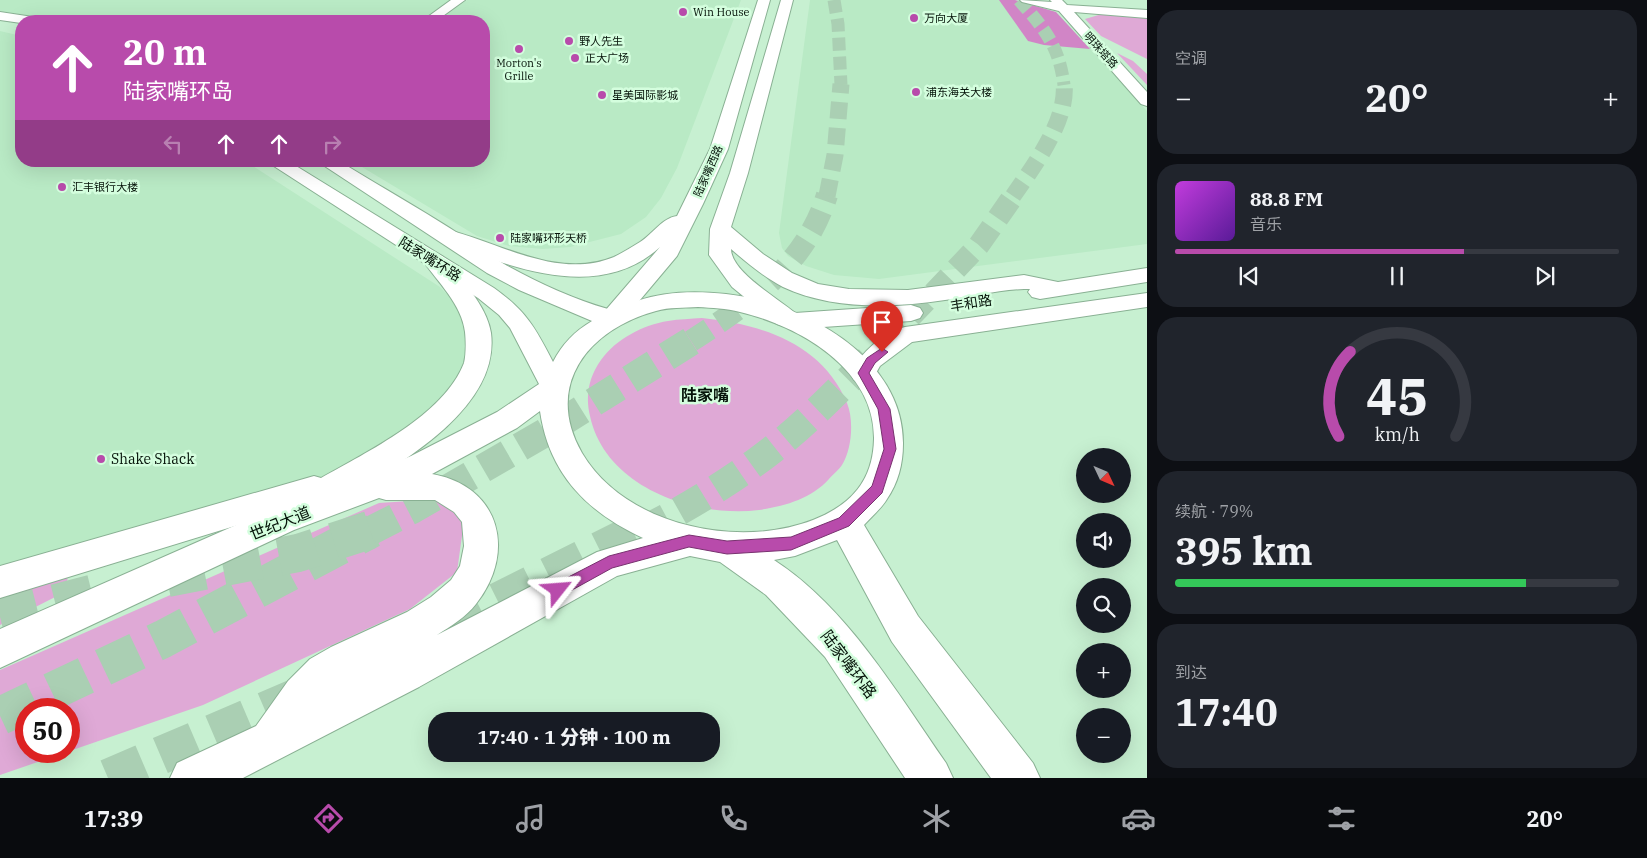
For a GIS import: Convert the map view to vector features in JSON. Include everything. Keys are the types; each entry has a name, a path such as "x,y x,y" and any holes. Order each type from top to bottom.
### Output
{"street":[{"path":"437,15 459,0"},
{"name":"陆家嘴西路","path":"610,319 669,251 693,204 719,149 764,0"},
{"name":"陆家嘴西路","path":"787,0 740,173 720,230 720,255 740,282 790,320"},
{"path":"1026,0 1147,14"},
{"name":"明珠塔路","path":"1059,4 1147,101"},
{"path":"0,16 15,18"},
{"path":"0,26 15,29"},
{"name":"陆家嘴环路","path":"285,167 486,293 514,316 530,342 546,376 554,387"},
{"name":"陆家嘴环路","path":"336,167 448,236 495,268 527,285 610,319"},
{"path":"448,236 524,264 570,272 602,267 632,257 659,240 693,204"},
{"path":"720,230 763,264 794,282 824,292 866,298 926,295 1024,282 1058,290"},
{"path":"355,484 400,446 439,419 464,390 477,360 478,334 467,304 434,261"},
{"name":"丰和路","path":"790,320 908,314 1147,275"},
{"path":"698,300 742,304 790,320 832,344 863,373 884,409 890,449 877,489 844,522 791,544 727,548 689,541 636,521 595,492 567,457 554,421 554,387 565,360 584,337 610,319 654,304 698,300"},
{"name":"丰和路","path":"863,373 871,360 905,336 1147,300"},
{"name":"世纪大道","path":"0,649 282,520 355,484 422,465 507,420 554,387"},
{"path":"0,582 355,484 436,486 454,493 468,504 478,518 481,537 481,558 473,580 452,603 423,623 324,674 298,700 270,740"},
{"path":"844,522 905,629 1018,778"},
{"path":"205,774 405,673 609,563 689,541"},
{"name":"陆家嘴环路","path":"727,548 779,583 838,644 931,778"}],"shaded area":[{"path":"0,0 452,0 429,15 26,15 0,11"},
{"path":"467,0 741,0 677,168 661,198 646,217 621,234 570,247 543,249 509,246 477,236 362,167 490,167 490,15 445,15"},
{"path":"810,0 1015,0 1058,14 1147,111 1147,244 879,279 834,275 806,266 788,256 782,248 779,233"},
{"path":"999,0 1015,0 1056,12 1090,49 1044,45 1028,41"},
{"path":"1102,14 1147,18 1147,59 1101,36 1085,19"},
{"path":"0,31 15,35 15,167 254,167 440,287 463,311 469,343 460,381 439,409 347,468 292,487 0,572"},
{"path":"1117,53 1133,61 1147,74 1147,85"},
{"path":"702,318 746,325 787,340 805,351 822,365 836,382 847,403 851,418 848,451 841,467 822,486 806,497 788,504 759,510 734,511 707,509 681,502 656,493 633,479 614,462 599,441 590,416 588,394 594,373 607,352 622,339 649,326 672,320"},
{"path":"440,499 464,521 457,572 410,609 203,705 80,747 80,698 15,698 15,763 35,763 0,775 0,670 379,503"},
{"path":"68,576 65,592 0,625 0,594"}],"tunnel":[{"path":"834,0 838,24 841,84"},
{"path":"1019,0 1049,39 1059,59 1064,85"},
{"path":"827,196 835,155 841,84"},
{"path":"1013,196 1039,158 1055,128 1061,113 1064,85"},
{"path":"691,341 734,312 773,280 805,242 818,220 827,195"},
{"path":"888,341 979,245 1014,195"},
{"path":"370,531 413,509 546,432 693,340"},
{"path":"641,531 714,490 774,448 808,419 888,341"},
{"path":"369,531 374,528"},
{"path":"0,716 163,639 371,529"},
{"path":"167,578 298,553 373,529"},
{"path":"447,627 643,529"},
{"path":"0,617 103,591"},
{"path":"108,778 302,695"}],"place":[{"name":"Win House","path":"683,12"},
{"name":"万向大厦","path":"914,18"},
{"name":"野人先生","path":"569,41"},
{"name":"Morton's Grille","path":"519,49"},
{"name":"正大广场","path":"575,58"},
{"name":"浦东海关大楼","path":"916,92"},
{"name":"星美国际影城","path":"602,95"},
{"name":"汇丰银行大楼","path":"62,187"},
{"name":"陆家嘴环形天桥","path":"500,238"},
{"name":"Shake Shack","path":"101,459"}],"district":[{"name":"陆家嘴","path":"705,395"}],"route":[{"path":"558,590 609,563 689,541 727,548 791,544 844,522 877,489 890,449 884,409 863,373 871,360 882,352"}]}
